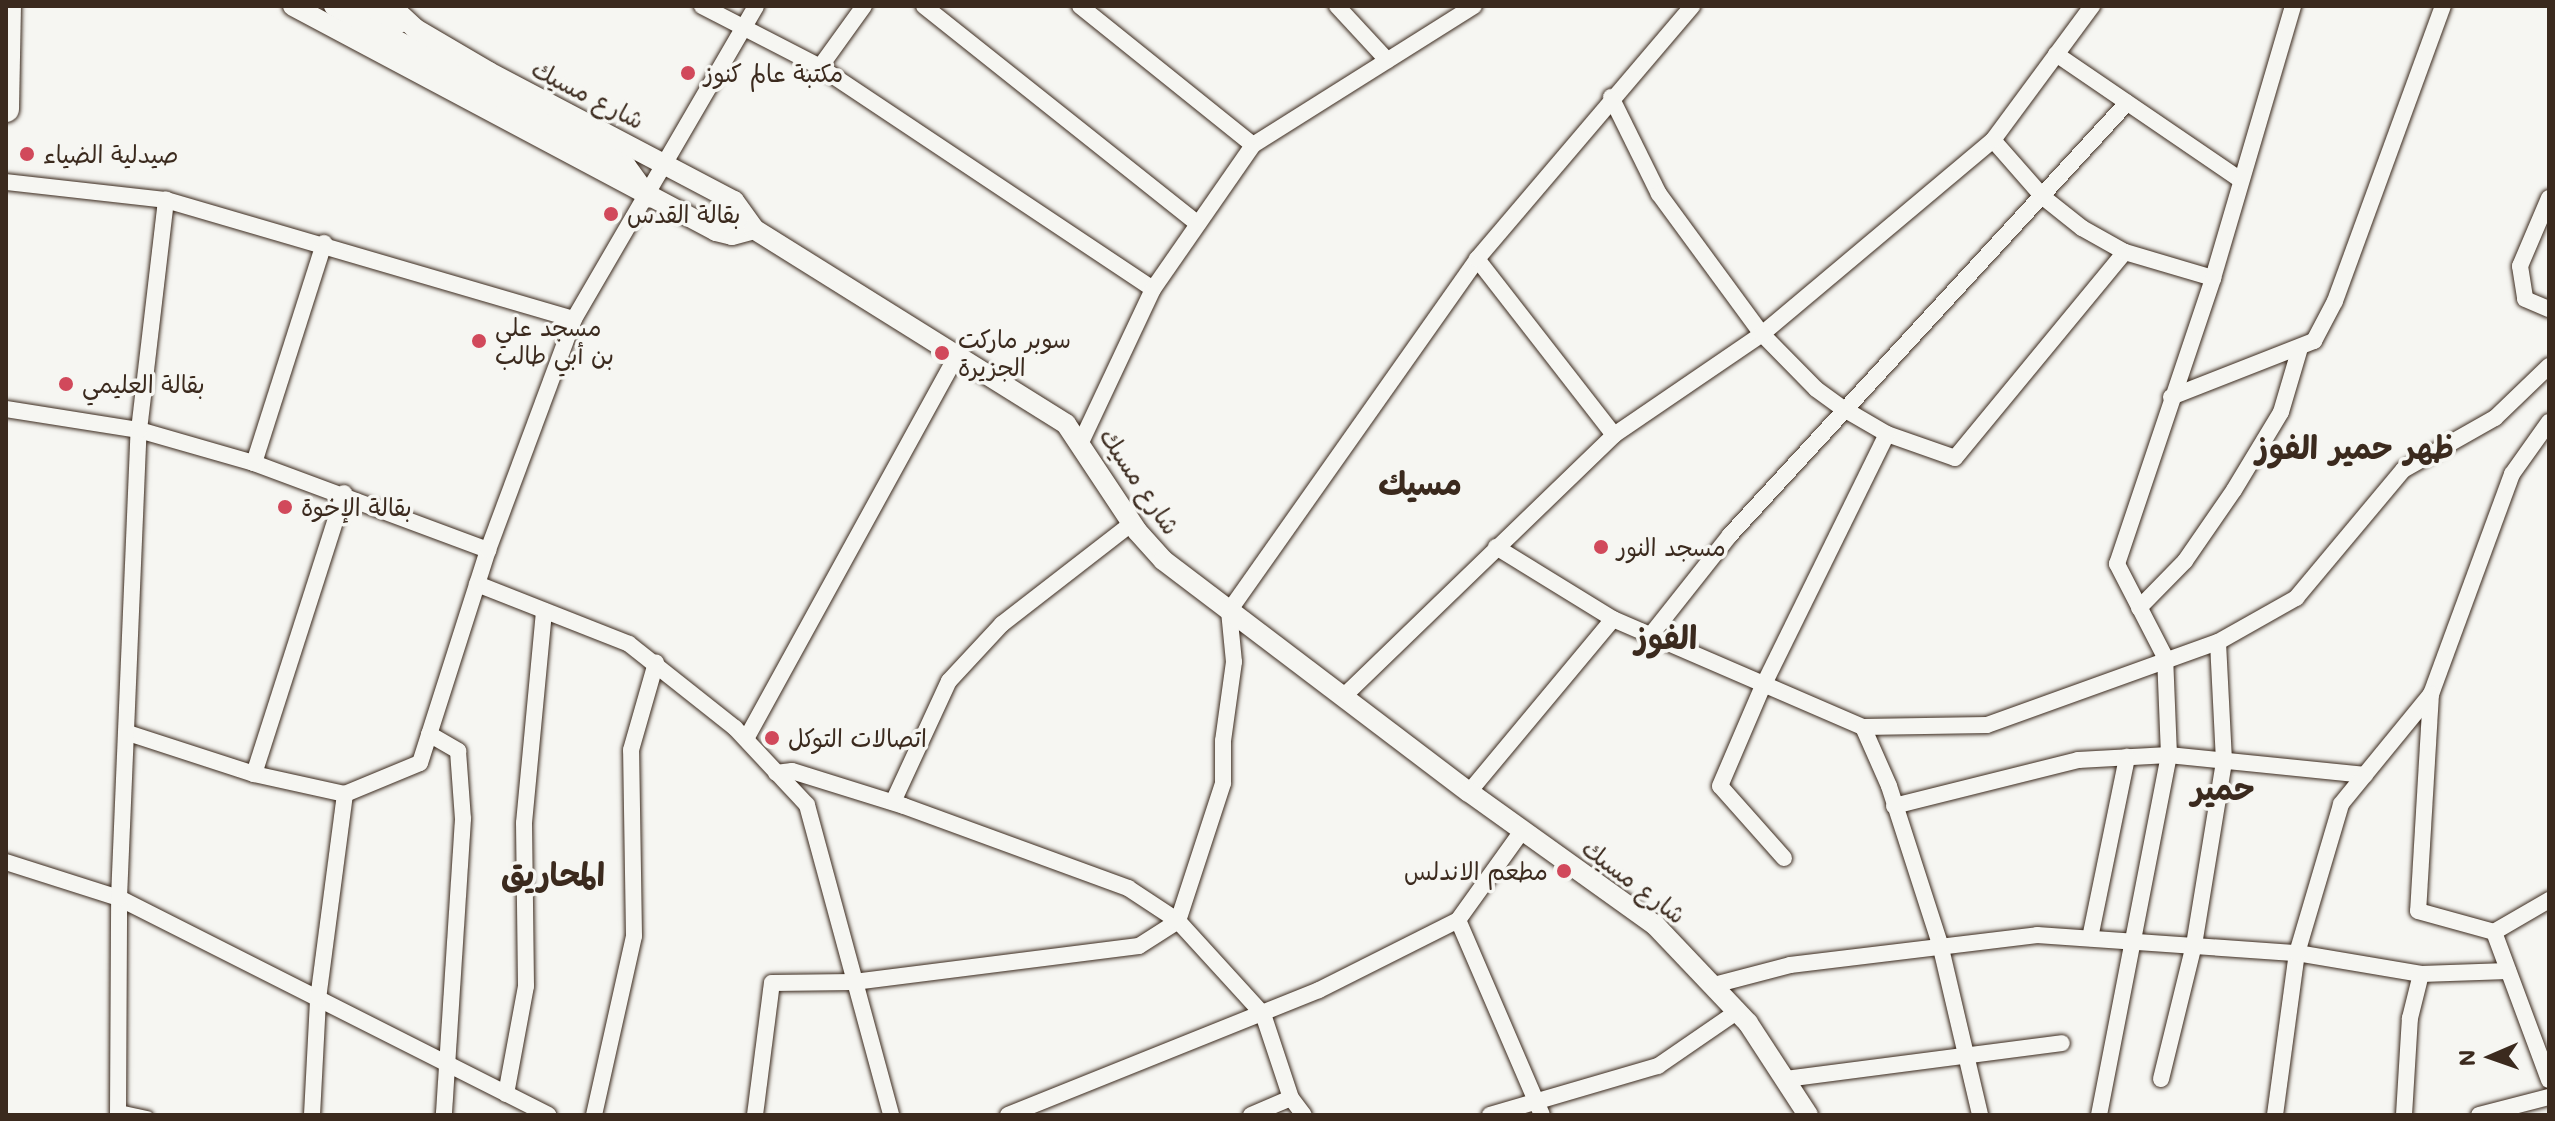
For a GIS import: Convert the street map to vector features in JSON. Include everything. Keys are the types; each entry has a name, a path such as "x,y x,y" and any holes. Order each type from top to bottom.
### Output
{"main road":[{"path":"6,109 8,6"}],"street":[{"path":"293,6 649,198 723,234 754,229"},
{"path":"334,6 416,29"},
{"name":"شارع مسيك","path":"391,6 416,29 740,206 754,229 958,353 1066,424 1082,440 1132,523 1163,560 1469,792 1655,925 1738,1011 1808,1115"},
{"path":"702,6 820,67 1153,289"},
{"path":"128,733 254,774 345,794 420,763 488,550 574,319 649,198 756,6"},
{"path":"820,67 864,6"},
{"path":"924,6 1198,224"},
{"path":"1080,6 1253,145"},
{"path":"1337,6 1387,60"},
{"path":"1082,440 1153,289 1253,145 1474,6"},
{"path":"755,1115 772,983 854,982 1139,946 1178,921 1223,783 1223,741 1234,662 1229,611 1477,259 1611,97 1692,6"},
{"path":"1343,697 1614,435 1762,334 1993,140 2092,6"},
{"path":"2099,1115 2169,755 2166,662 2117,564 2213,278 2239,179 2293,6"},
{"path":"2171,397 2314,341 2335,301 2443,6"},
{"path":"367,16 626,166 649,198"},
{"path":"2056,54 2239,179"},
{"path":"1611,97 1659,194 1762,334 1816,389 1844,409 1887,434 1955,458 2125,252"},
{"path":"1650,636 1730,535 2127,103"},
{"path":"1993,140 2043,197 2082,228 2125,252 2213,278"},
{"path":"6,182 166,200 324,243 574,319"},
{"path":"2549,198 2520,266 2525,299 2549,309"},
{"path":"118,1112 119,898 139,430 166,200"},
{"path":"254,463 324,243"},
{"path":"1477,259 1614,435"},
{"path":"2139,608 2185,561 2234,490 2281,412 2300,348"},
{"path":"746,739 958,353"},
{"path":"1496,547 1613,619 1762,688 1863,727 1987,725 2218,642 2296,598 2403,470 2495,418 2549,366"},
{"path":"6,409 139,430 254,463 344,493 488,550"},
{"path":"2549,422 2512,474 2431,694 2418,911 2494,932 2549,900"},
{"path":"1784,858 1720,786 1762,688 1887,434"},
{"path":"254,774 344,493"},
{"path":"893,802 949,681 1002,624 1132,523"},
{"path":"477,584 629,644 746,739 807,805 891,1115"},
{"path":"506,1094 526,986 524,823 544,611"},
{"path":"1469,792 1613,619"},
{"path":"2161,1079 2194,945 2224,761 2218,642"},
{"path":"594,1115 634,936 631,750 656,663"},
{"path":"2275,1115 2297,953 2341,804 2431,694"},
{"path":"1863,727 1894,806 1940,944 1980,1115"},
{"path":"429,734 458,751 463,819 460,925 444,1115"},
{"path":"1894,806 2078,760 2169,755 2365,775"},
{"path":"2090,938 2127,757"},
{"path":"776,773 792,771 893,802 1128,888 1178,921 1263,1014 1291,1098 1304,1115"},
{"path":"312,1115 318,999 345,794"},
{"path":"1008,1115 1263,1014 1415,945 1458,920 1522,831"},
{"path":"6,862 119,898 548,1115"},
{"path":"1458,920 1542,1115"},
{"path":"2494,932 2549,1080"},
{"path":"1714,985 1790,965 1940,944 2037,935 2297,953 2421,974 2508,971"},
{"path":"2404,1115 2410,1018 2421,974"},
{"path":"1490,1115 1535,1098 1658,1066 1738,1011"},
{"path":"1786,1079 2062,1043"},
{"path":"2479,1115 2549,1097"},
{"path":"1251,1115 1291,1098"}],"lane":[{"path":"118,1112 148,1115"}],"place":[{"name":"مكتبة عالم كنوز","path":"688,73"},
{"name":"صيدلية الضياء","path":"27,154"},
{"name":"بقالة القدس","path":"611,214"},
{"name":"مسجد علي بن أبي طالب","path":"479,341"},
{"name":"سوبر ماركت الجزيرة","path":"942,353"},
{"name":"بقالة العليمي","path":"66,384"},
{"name":"بقالة الإخوة","path":"285,507"},
{"name":"مسجد النور","path":"1601,547"},
{"name":"اتصالات التوكل","path":"772,738"},
{"name":"مطعم الاندلس","path":"1564,871"}],"district":[{"name":"ظهر حمير الفوز","path":"2355,446"},
{"name":"مسيك","path":"1420,482"},
{"name":"الفوز","path":"1666,636"},
{"name":"حمير","path":"2223,787"},
{"name":"المحاريق","path":"553,873"}]}
